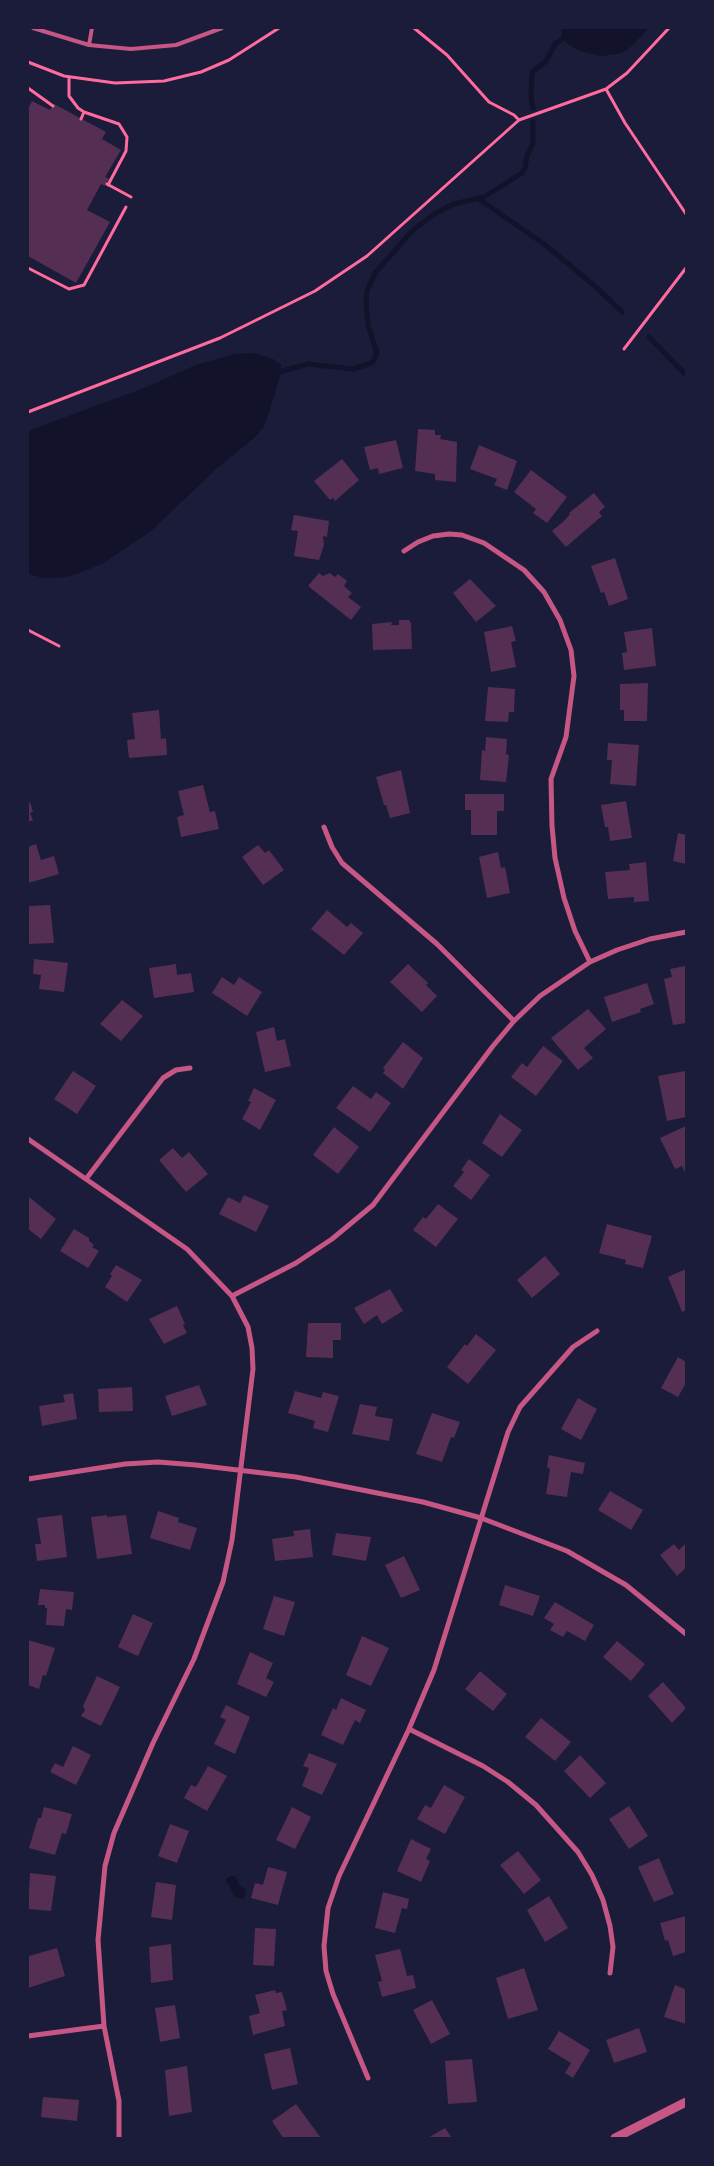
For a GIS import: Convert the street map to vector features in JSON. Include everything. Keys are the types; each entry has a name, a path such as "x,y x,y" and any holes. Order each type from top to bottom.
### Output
{"street":[{"path":"404,551 425,539 449,534 462,535 484,542 524,570 544,592 560,620 571,650 574,676 566,737 551,779 552,826 555,858 564,898 575,931 590,962"},
{"path":"324,827 332,847 342,862 437,944 514,1021"},
{"path":"232,1296 296,1263 332,1239 373,1205 514,1021 540,996 590,962 617,950 650,939 686,932"},
{"path":"86,1179 163,1078 176,1070 190,1068"},
{"path":"28,1139 187,1249 232,1296 248,1327 252,1348 253,1369 232,1540 212,1615 122,1815 105,1866 98,1940 104,2026 119,2101 118,2138"},
{"path":"368,2078 333,1994 326,1970 325,1927 339,1876 409,1729 434,1670 508,1432 520,1407 573,1347 596,1331"},
{"path":"28,1479 125,1464 158,1462 241,1469 296,1477 423,1502 481,1518 568,1551 626,1585 686,1634"},
{"path":"409,1729 484,1766 508,1782 536,1805 578,1852 592,1875 603,1900 610,1926 613,1948 610,1973"},
{"path":"28,2036 104,2026"},
{"path":"615,2138 686,2102"}],"lane":[{"path":"33,28 89,45 109,48 154,48 176,45 222,28"},
{"path":"89,45 92,28"}],"path":[{"path":"28,62 59,75 115,83 170,80 201,72 229,60 279,28"},
{"path":"414,28 447,55 489,102 514,115 519,120"},
{"path":"28,412 220,338 315,291 367,256 519,120 606,89 627,73 669,28"},
{"path":"70,77 69,96 78,108 84,112 119,124 127,137 126,151 107,184 131,197"},
{"path":"28,88 53,106"},
{"path":"606,89 625,123 686,214"},
{"path":"81,119 84,112"},
{"path":"28,268 69,289 84,285 126,207"},
{"path":"624,349 686,268"},
{"path":"28,630 59,646"}],"shaded area":[{"path":"561,28 649,28 632,46 622,53 602,56 583,52 570,46 562,38"},
{"path":"254,353 273,359 281,365 280,377 264,427 254,438 216,469 152,530 104,563 71,576 44,578 28,574 28,431 144,388 196,365 235,354"},
{"path":"235,1876 240,1886 246,1890 244,1899 235,1897 228,1883 226,1883 226,1879"}],"building":[{"path":"32,101 50,110 54,104 106,132 102,139 121,150 105,177 109,179 105,186 101,184 87,210 110,222 76,283 28,256 28,109"},
{"path":"418,429 435,430 435,435 441,435 440,439 457,442 456,482 435,480 435,474 415,471"},
{"path":"396,440 403,468 379,474 378,468 370,470 364,447"},
{"path":"479,445 517,461 507,490 494,485 497,479 470,469"},
{"path":"342,459 359,480 335,501 333,498 330,500 314,481"},
{"path":"531,470 567,497 547,523 533,513 536,509 514,492"},
{"path":"594,493 605,507 599,512 602,516 566,547 552,531 564,521 569,513"},
{"path":"294,515 329,521 327,537 323,536 324,545 319,560 294,556 298,531 291,530"},
{"path":"615,558 628,599 609,606 604,592 601,593 591,566"},
{"path":"319,573 323,576 330,573 335,577 338,574 347,581 344,586 352,593 348,597 361,607 351,620 308,586"},
{"path":"470,579 496,606 476,622 453,593"},
{"path":"399,620 409,620 411,623 412,649 373,650 372,624 392,622 391,625 399,625"},
{"path":"512,626 516,641 511,642 516,667 491,672 484,632"},
{"path":"652,628 656,666 624,670 622,653 627,652 624,632"},
{"path":"648,683 647,721 624,721 624,710 620,710 620,684"},
{"path":"488,687 515,689 514,712 509,712 508,722 485,721"},
{"path":"159,710 161,739 166,738 167,755 129,758 127,740 135,739 132,713"},
{"path":"486,737 507,739 506,754 509,755 506,782 480,780 482,750 485,751"},
{"path":"608,743 639,745 636,786 610,784 612,760 607,760"},
{"path":"401,770 410,813 390,818 376,777"},
{"path":"203,785 210,812 215,811 219,829 181,837 177,817 184,815 178,791"},
{"path":"465,794 504,794 504,811 497,811 497,835 471,835 471,810 465,810"},
{"path":"626,801 632,838 610,841 601,805"},
{"path":"30,802 33,812 30,813 33,820 28,822 28,803"},
{"path":"678,833 686,835 686,864 673,861"},
{"path":"36,844 41,860 54,856 59,874 28,883 28,847"},
{"path":"258,845 265,853 269,850 284,870 263,885 242,857"},
{"path":"498,852 501,868 505,867 510,893 487,898 479,857"},
{"path":"646,862 649,901 634,902 634,897 608,899 605,872 630,870 629,864"},
{"path":"50,905 54,943 28,944 29,906"},
{"path":"327,910 347,927 351,923 363,933 344,955 311,929"},
{"path":"34,959 68,963 64,992 39,989 41,975 33,974"},
{"path":"176,964 177,975 191,973 194,992 154,998 149,968"},
{"path":"408,964 428,983 426,985 437,996 422,1012 390,982"},
{"path":"685,966 686,1023 673,1025 664,979 672,977 670,969"},
{"path":"222,977 234,985 239,977 262,992 247,1016 212,993"},
{"path":"647,983 654,1004 640,1009 641,1012 612,1022 604,997"},
{"path":"122,1000 143,1016 121,1041 100,1024"},
{"path":"588,1009 606,1029 584,1048 593,1058 578,1070 551,1038"},
{"path":"274,1027 277,1041 285,1039 291,1066 265,1072 256,1032"},
{"path":"403,1042 423,1058 403,1089 383,1073 385,1070 383,1068"},
{"path":"543,1046 563,1061 536,1096 511,1077 522,1063 527,1067"},
{"path":"73,1071 96,1086 77,1114 54,1099"},
{"path":"685,1071 686,1117 667,1121 658,1076"},
{"path":"353,1086 371,1099 376,1092 391,1103 370,1132 336,1108"},
{"path":"254,1088 276,1100 260,1130 242,1119 251,1102 248,1101"},
{"path":"500,1114 522,1130 502,1157 482,1143"},
{"path":"686,1126 686,1175 682,1166 675,1169 660,1138"},
{"path":"334,1127 359,1147 338,1174 313,1155"},
{"path":"173,1148 182,1158 189,1152 208,1174 186,1192 159,1160"},
{"path":"469,1159 490,1175 471,1200 453,1186 464,1172 461,1170"},
{"path":"244,1195 269,1206 256,1232 219,1214 228,1197 240,1203"},
{"path":"29,1197 56,1219 41,1239 28,1229"},
{"path":"438,1204 458,1219 436,1247 413,1230 423,1217 426,1219"},
{"path":"607,1224 652,1236 643,1268 625,1264 626,1260 599,1253"},
{"path":"74,1229 89,1238 89,1241 94,1245 92,1247 99,1251 88,1268 60,1251"},
{"path":"545,1256 560,1274 532,1298 517,1280"},
{"path":"116,1265 142,1280 127,1302 105,1287"},
{"path":"686,1269 686,1310 682,1312 668,1277"},
{"path":"390,1289 403,1311 382,1324 377,1315 364,1324 354,1308"},
{"path":"177,1306 187,1333 164,1344 149,1319"},
{"path":"308,1323 341,1323 341,1340 333,1340 333,1358 306,1357"},
{"path":"476,1334 496,1350 468,1384 447,1367 465,1344 467,1346"},
{"path":"678,1357 686,1362 686,1383 678,1397 661,1388"},
{"path":"199,1385 207,1405 172,1416 165,1396"},
{"path":"132,1387 133,1411 99,1412 98,1389"},
{"path":"295,1391 321,1398 323,1392 339,1396 328,1432 313,1428 315,1421 288,1413"},
{"path":"73,1393 77,1419 42,1426 39,1406 65,1402 63,1395"},
{"path":"578,1398 597,1409 581,1440 561,1429"},
{"path":"360,1404 377,1407 375,1416 393,1419 389,1441 352,1434"},
{"path":"432,1413 460,1422 454,1438 451,1437 442,1462 416,1454"},
{"path":"549,1455 585,1463 583,1474 571,1472 567,1497 546,1494 550,1469 547,1467"},
{"path":"610,1491 643,1510 631,1530 598,1510"},
{"path":"158,1511 179,1518 178,1522 197,1528 190,1550 150,1538"},
{"path":"62,1515 67,1557 37,1561 35,1544 41,1544 37,1518"},
{"path":"107,1515 107,1517 126,1515 132,1554 97,1559 91,1517"},
{"path":"310,1529 313,1557 275,1561 272,1539 294,1536 293,1531"},
{"path":"336,1533 371,1537 366,1561 332,1555"},
{"path":"686,1543 686,1568 677,1576 660,1555 674,1544 679,1550"},
{"path":"404,1556 420,1590 401,1598 385,1565"},
{"path":"505,1585 540,1596 533,1616 499,1605"},
{"path":"40,1589 74,1592 72,1610 66,1609 64,1626 46,1625 47,1608 45,1608 45,1605 38,1605"},
{"path":"274,1596 295,1602 284,1636 263,1629"},
{"path":"555,1602 594,1625 585,1641 567,1631 563,1637 550,1630 554,1624 544,1618"},
{"path":"133,1614 153,1623 138,1656 118,1647"},
{"path":"362,1636 389,1648 371,1686 346,1675"},
{"path":"28,1640 55,1648 46,1676 43,1675 39,1689 28,1685"},
{"path":"617,1641 645,1664 631,1681 603,1657"},
{"path":"250,1652 273,1663 266,1678 274,1682 266,1697 237,1684"},
{"path":"480,1671 507,1694 493,1711 465,1689"},
{"path":"97,1676 120,1687 101,1726 81,1716 85,1710 83,1706"},
{"path":"663,1682 686,1708 672,1723 648,1696"},
{"path":"341,1698 366,1710 360,1723 355,1720 343,1745 321,1735 333,1708 336,1710"},
{"path":"226,1705 250,1717 235,1754 214,1744 226,1720 220,1717"},
{"path":"541,1718 571,1742 555,1761 525,1737"},
{"path":"73,1746 91,1755 76,1785 50,1772 55,1763 63,1767"},
{"path":"309,1753 337,1764 322,1795 302,1786 309,1768 303,1766"},
{"path":"580,1755 606,1783 590,1798 564,1771"},
{"path":"208,1766 227,1776 207,1811 184,1798 191,1785 196,1787"},
{"path":"444,1785 465,1797 445,1834 417,1819 425,1805 431,1808"},
{"path":"629,1806 648,1836 629,1849 609,1819"},
{"path":"44,1807 72,1814 66,1834 62,1833 55,1855 29,1848 38,1818 41,1818"},
{"path":"292,1807 311,1817 295,1849 276,1840"},
{"path":"170,1824 189,1831 177,1863 158,1856"},
{"path":"411,1839 431,1849 426,1859 430,1861 421,1882 397,1871"},
{"path":"518,1851 541,1880 524,1894 500,1865"},
{"path":"659,1858 674,1894 654,1902 638,1867"},
{"path":"268,1867 287,1872 278,1905 251,1898 255,1883 263,1885"},
{"path":"30,1873 56,1876 51,1911 28,1909"},
{"path":"156,1882 176,1885 172,1920 151,1917"},
{"path":"383,1892 409,1899 407,1909 402,1908 395,1933 375,1928"},
{"path":"549,1896 568,1928 545,1942 527,1910"},
{"path":"686,1916 686,1952 673,1956 668,1940 665,1941 660,1923"},
{"path":"255,1928 276,1929 274,1966 253,1965"},
{"path":"171,1944 173,1980 151,1983 149,1947"},
{"path":"57,1948 65,1976 28,1988 29,1956"},
{"path":"400,1949 407,1976 413,1975 416,1988 382,1997 378,1982 382,1981 375,1955"},
{"path":"524,1968 538,2010 508,2019 496,1978"},
{"path":"686,1984 686,2024 664,2017 675,1985 685,1989"},
{"path":"275,1990 276,1993 282,1992 287,2010 282,2011 285,2026 253,2035 249,2016 260,2013 255,1995"},
{"path":"432,2000 450,2034 431,2044 413,2010"},
{"path":"175,2005 180,2038 160,2042 155,2008"},
{"path":"639,2028 647,2052 614,2063 606,2040"},
{"path":"559,2031 590,2050 573,2078 565,2073 571,2063 548,2049"},
{"path":"290,2048 298,2084 272,2090 264,2054"},
{"path":"472,2059 477,2102 448,2104 445,2061"},
{"path":"187,2066 192,2112 169,2116 165,2070"},
{"path":"43,2097 79,2100 77,2121 41,2117"},
{"path":"296,2104 321,2138 283,2138 272,2121"},
{"path":"445,2128 452,2138 428,2138"}],"waterway":[{"path":"533,108 531,97 532,72 546,61 555,44 567,36"},
{"path":"275,373 308,364 353,369 372,363 377,353 368,325 366,301 367,291 375,273 413,230 436,213 454,204 484,197 522,173 525,168 527,155 533,144 533,122"},
{"path":"479,199 544,244 595,286 622,312"},
{"path":"649,337 686,375"}]}
